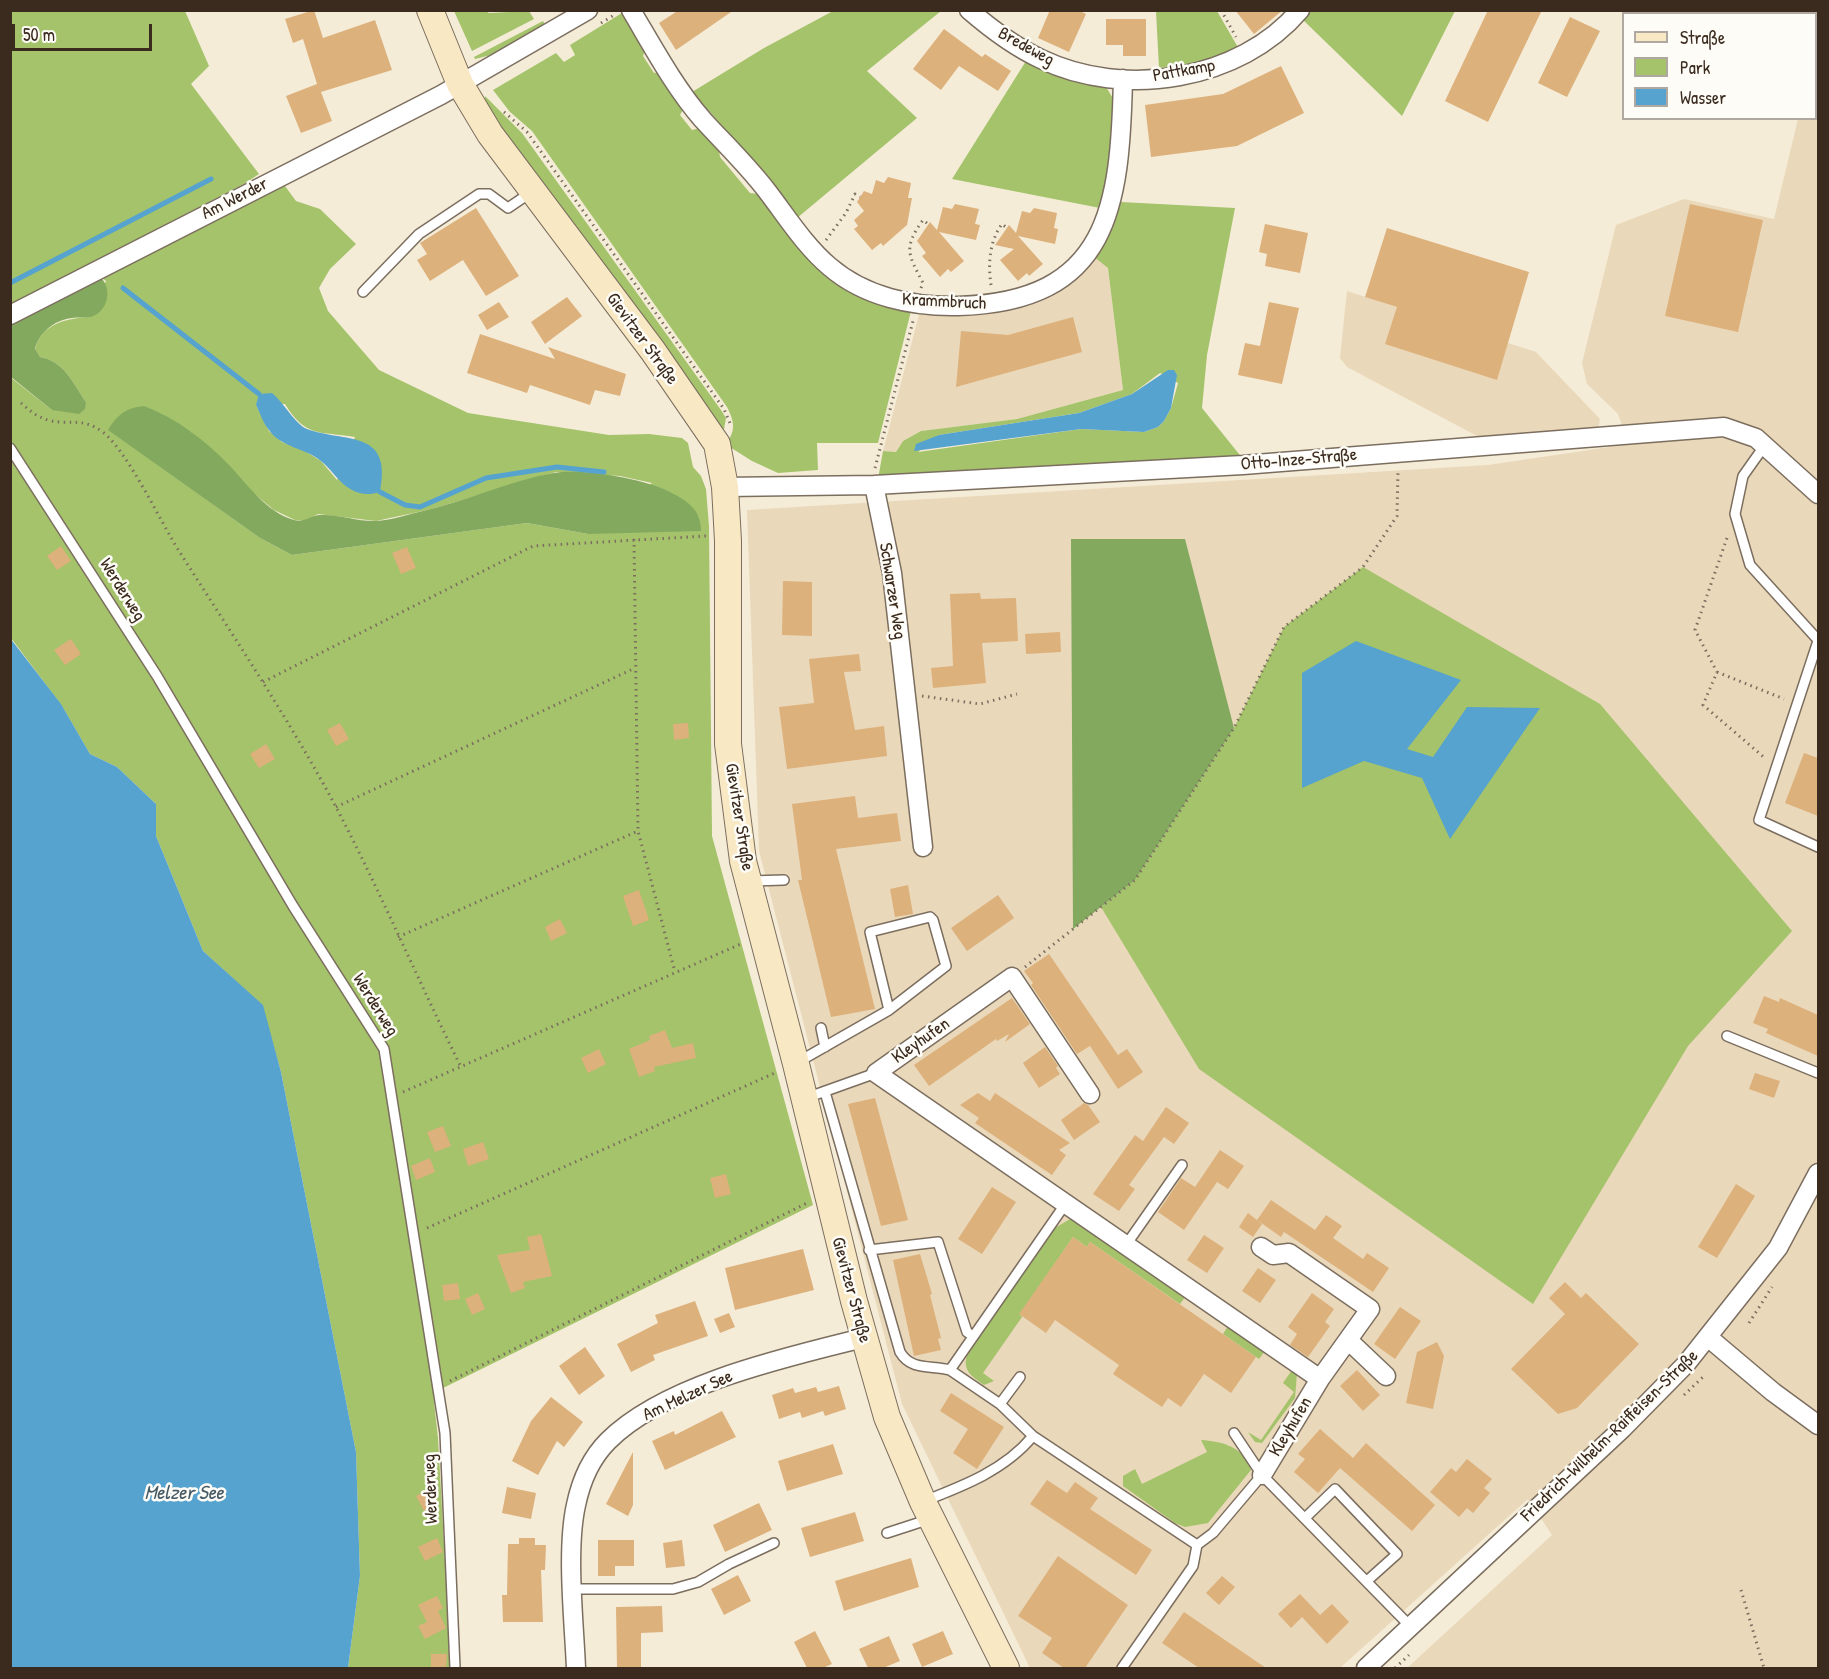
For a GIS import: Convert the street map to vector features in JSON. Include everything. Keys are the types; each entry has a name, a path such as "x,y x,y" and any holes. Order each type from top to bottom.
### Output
{"main road":[{"name":"Gievitzer Straße","path":"430,10 460,84 490,134 653,351 717,444 725,487 728,541 728,744 742,849 749,881 796,1064 814,1095 826,1193 863,1338 887,1417 927,1510 1006,1668"}],"street":[{"name":"Am Werder","path":"10,315 460,84 588,10"},
{"name":"Krammbruch","path":"631,10 684,95 766,190 815,253 831,268 872,292 917,304 994,305 1043,290 1076,266 1097,238 1110,206 1118,169 1123,79"},
{"name":"Bredeweg","path":"969,10 1017,46 1043,60 1065,68 1123,79"},
{"name":"Pattkamp","path":"1123,79 1177,76 1207,70 1245,55 1287,26 1300,10"},
{"name":"Otto-Inze-Straße","path":"874,485 1243,465 1616,438 1724,427 1746,434 1765,445"},
{"path":"1765,445 1818,494"},
{"path":"725,487 874,485"},
{"name":"Schwarzer Weg","path":"874,485 892,573 923,847"},
{"path":"1011,977 1089,1094"},
{"name":"Kleyhufen","path":"1011,977 876,1073 1320,1379"},
{"name":"Friedrich-Wilhelm-Raiffeisen-Straße","path":"1366,1668 1623,1428 1709,1338 1778,1248 1818,1173"},
{"name":"Kleyhufen","path":"1261,1247 1273,1255 1288,1253 1370,1308 1320,1379 1262,1475"},
{"name":"Am Melzer See","path":"576,1668 573,1526 581,1486 597,1454 620,1431 661,1405 693,1390 745,1370 863,1338"},
{"path":"1709,1338 1773,1392 1818,1425"},
{"path":"1348,1340 1386,1376"}],"lane":[{"path":"363,292 419,234 479,194 489,194 508,208 532,191"},
{"path":"1765,445 1743,476 1735,514 1750,565 1818,641 1759,820 1818,847"},
{"name":"Werderweg","path":"10,448 157,676 293,906 384,1050 393,1097 411,1235 445,1433 455,1668"},
{"path":"749,881 784,880"},
{"path":"796,1064 889,1010 946,966 933,920 930,917 870,932 889,1010"},
{"path":"821,1028 825,1047"},
{"path":"1727,1036 1818,1073"},
{"path":"876,1073 814,1095 869,1250 904,1358 916,1366 950,1370 1000,1404 1033,1436 1197,1545"},
{"path":"1126,1245 1182,1165"},
{"path":"950,1370 1066,1203"},
{"path":"869,1250 938,1242 967,1332 973,1336"},
{"path":"1000,1404 1020,1377"},
{"path":"1234,1433 1262,1475 1368,1580 1411,1627"},
{"path":"887,1533 1006,1462 1033,1436"},
{"path":"1122,1668 1193,1566 1197,1545 1213,1533 1262,1475"},
{"path":"1305,1518 1335,1489 1397,1554 1368,1580"},
{"path":"573,1589 673,1589 698,1582 729,1564 774,1543"}],"path":[{"path":"1221,10 1245,55"},
{"path":"815,253 846,213 855,194 860,197"},
{"path":"874,485 875,466 922,283 908,254 909,246 911,237 923,220 928,224"},
{"path":"994,305 989,268 993,236 1002,224 1007,228"},
{"path":"21,403 35,414 49,420 76,420 90,424 104,434 118,450 177,549 263,682 336,807 460,1065"},
{"path":"1011,977 1135,880 1234,728 1284,627 1363,567 1397,516 1398,452"},
{"path":"1735,514 1695,630 1717,672 1797,705"},
{"path":"263,682 533,546 706,536 728,541"},
{"path":"634,539 638,831 675,972"},
{"path":"336,807 635,668"},
{"path":"1717,672 1703,705 1776,768"},
{"path":"906,693 980,704 1017,694"},
{"path":"398,937 638,831"},
{"path":"393,1097 460,1065 763,934"},
{"path":"411,1235 796,1064"},
{"path":"437,1387 826,1193"},
{"path":"1741,1590 1764,1668"}],"shaded area":[{"path":"1818,33 1818,1668 1407,1668 1552,1535 1528,1499 1340,1668 1030,1668 902,1404 759,851 747,510 1488,465 1623,445 1623,428 1618,414 1587,384 1582,363 1616,225 1684,199 1774,219 1798,120 1817,120"},
{"path":"1094,257 1108,268 1123,390 1017,419 921,431 903,441 896,452 883,451 920,311 948,313 1015,308 1048,297 1071,282"},
{"path":"1347,291 1536,352 1600,419 1598,430 1479,437 1347,367 1340,358"}],"green space":[{"path":"11,10 185,11 209,66 191,84 259,174 244,184 11,304"},
{"path":"1306,10 1455,11 1402,116 1301,18"},
{"path":"454,11 486,11 489,13 529,11 534,19 472,51"},
{"path":"833,11 941,11 867,71 917,118 797,218 775,185 692,92 764,48"},
{"path":"1156,11 1217,11 1239,49 1206,62 1159,68"},
{"path":"622,13 646,48 643,56 654,73 661,72 684,108 680,115 692,130 700,128 719,150 720,157 750,193 759,194 848,290 870,301 911,311 878,443 817,443 818,470 778,473 752,461 725,444 733,430 727,407 532,131 510,112 493,90 556,53 564,62 575,55 570,45"},
{"path":"543,21 546,27 495,54 475,59 474,57"},
{"path":"1026,61 1060,75 1106,87 1114,100 1109,168 1100,208 952,179"},
{"path":"485,96 522,133 721,410 726,418 723,435 498,128 485,101"},
{"path":"282,182 296,201 320,209 356,244 330,269 319,288 328,311 379,370 468,413 609,435 649,434 682,438 688,443 693,467 701,476 706,489 709,526 712,836 813,1205 433,1393 438,1438 451,1668 348,1668 360,1576 356,1452 281,1072 262,1005 203,951 156,836 156,804 117,767 90,754 62,706 11,638 10,377 52,410 86,402 62,368 40,357 35,350 38,341 49,328 65,321 91,317 106,281 99,276","holes":["285,404 307,428 323,433 355,437 337,480 321,461 305,451 282,442 269,431 256,405","109,430 191,432 227,464 252,492 274,510 295,520 305,521 318,514 376,521 432,509 556,472 620,476 652,483 588,534 527,523 292,555 260,538"]},
{"path":"1121,202 1235,208 1207,355 1202,408 1243,459 878,479 883,451 896,452 903,441 921,431 1017,419 1123,390 1108,268 1094,257 1113,226","holes":["1160,373 1178,383 1171,408 1164,421 1158,427 1144,432 1081,429 918,452 939,435 1079,413 1132,394"]},
{"path":"99,276 107,292 102,310 91,317 65,319 53,324 37,343 35,349 40,357 62,368 86,402 85,409 79,414 52,410 11,377 11,321"},
{"path":"144,406 179,423 220,456 266,504 294,520 327,515 367,521 385,520 436,508 537,477 554,473 580,472 630,479 670,492 687,502 696,511 701,531 588,534 527,523 292,555 260,538 108,430 123,413 132,408"},
{"path":"1071,539 1185,539 1234,728 1135,880 1073,929"},
{"path":"1363,567 1600,704 1792,931 1688,1046 1533,1304 1199,1069 1101,907 1135,880 1234,728 1284,627"},
{"path":"1070,1219 1075,1220 1138,1265 1188,1293 1180,1304 1090,1242 1087,1247 1073,1237 983,1373 994,1381 984,1385 968,1372 966,1359 968,1353 1055,1228"},
{"path":"1230,1323 1297,1373 1295,1398 1262,1443 1255,1442 1248,1432 1261,1440 1294,1392 1283,1383 1292,1370 1265,1351 1259,1359 1223,1334"},
{"path":"1201,1440 1224,1444 1238,1451 1248,1462 1251,1470 1208,1523 1185,1527 1175,1523 1123,1486 1123,1476 1135,1469 1142,1484 1207,1452"}],"water":[{"path":"1168,370 1174,370 1177,375 1171,408 1158,427 1144,432 1081,429 914,451 916,444 939,435 1079,413 1132,394"},
{"path":"272,393 303,427 350,438 372,448 379,457 382,471 380,492 366,494 352,490 317,458 279,440 265,424 256,405 259,394"},
{"name":"Melzer See","path":"10,638 61,704 90,754 117,767 156,804 156,836 203,951 263,1005 281,1072 356,1452 360,1576 348,1668 11,1668"},
{"path":"1356,641 1461,680 1407,749 1433,757 1467,707 1540,708 1450,839 1422,778 1364,761 1302,788 1302,673"}],"building":[{"path":"314,10 323,38 375,20 392,70 321,92 332,121 301,133 286,96 317,84 303,39 293,43 285,19"},
{"path":"679,10 734,10 676,50 659,23"},
{"path":"1050,10 1078,10 1086,14 1069,52 1038,38"},
{"path":"1235,10 1283,10 1254,34"},
{"path":"1488,10 1542,10 1488,122 1445,101"},
{"path":"1570,17 1600,31 1567,97 1538,83"},
{"path":"1106,19 1146,19 1146,56 1123,56 1123,45 1106,45"},
{"path":"944,29 982,57 985,54 1011,71 998,91 959,66 941,90 913,69"},
{"path":"1281,66 1304,113 1237,146 1151,157 1145,105 1223,94"},
{"path":"888,177 911,183 908,198 912,198 907,225 883,246 881,243 872,250 854,229 858,226 854,220 864,211 857,202 864,191 872,194 876,180 884,183"},
{"path":"955,204 979,209 975,224 980,225 976,240 939,232 964,261 951,272 948,269 940,277 922,256 926,253 917,241 930,222 937,230 943,207 952,209"},
{"path":"1690,204 1763,220 1738,332 1665,316"},
{"path":"476,208 519,276 486,296 463,260 430,281 417,260 427,254 420,243"},
{"path":"1034,208 1057,213 1054,228 1058,229 1055,244 1018,236 1043,264 1029,276 1027,273 1018,281 1000,260 1014,249 995,245 1009,225 1016,233 1022,211 1030,213"},
{"path":"1265,224 1308,233 1300,273 1265,266 1267,254 1259,252"},
{"path":"1387,228 1529,272 1497,380 1385,344 1397,307 1365,297"},
{"path":"567,297 582,316 545,344 531,322"},
{"path":"499,302 509,317 487,330 478,315"},
{"path":"1269,302 1299,308 1282,384 1238,375 1245,343 1260,346"},
{"path":"1073,317 1082,352 956,387 961,331 1008,335"},
{"path":"480,334 555,359 548,347 626,374 620,396 595,390 590,405 530,385 527,393 467,373"},
{"path":"61,546 71,561 57,570 47,556"},
{"path":"407,547 416,568 401,574 392,553"},
{"path":"783,581 812,582 812,636 782,635"},
{"path":"980,593 981,599 1016,598 1018,641 982,643 986,683 933,688 931,668 953,666 950,594"},
{"path":"1060,632 1061,652 1026,654 1025,634"},
{"path":"71,639 81,654 65,665 54,650"},
{"path":"859,654 861,671 844,672 855,730 884,726 887,756 787,769 779,707 814,703 809,659"},
{"path":"340,723 349,739 336,746 327,730"},
{"path":"688,723 689,738 674,740 673,724"},
{"path":"266,744 275,759 259,768 250,754"},
{"path":"1804,753 1818,758 1818,816 1785,803"},
{"path":"855,796 858,818 897,813 901,841 836,849 875,1009 831,1017 798,880 802,880 792,804"},
{"path":"908,885 913,914 895,917 890,889"},
{"path":"639,890 649,920 633,926 623,896"},
{"path":"998,895 1014,918 967,951 951,928"},
{"path":"560,919 567,933 551,941 545,927"},
{"path":"1049,954 1118,1055 1127,1049 1143,1072 1118,1089 1090,1046 1077,1054 1031,985 1033,983 1024,971"},
{"path":"1764,996 1779,1002 1780,998 1818,1015 1818,1056 1766,1033 1768,1029 1753,1023"},
{"path":"1012,998 1030,1024 1005,1042 1009,1034 997,1041 996,1039 929,1086 914,1065"},
{"path":"665,1030 672,1048 693,1043 696,1058 654,1067 655,1071 639,1077 629,1049 650,1040 649,1036"},
{"path":"1045,1047 1058,1066 1056,1068 1060,1074 1039,1088 1023,1063"},
{"path":"599,1049 606,1064 588,1073 581,1058"},
{"path":"1755,1073 1780,1081 1774,1098 1749,1089"},
{"path":"978,1093 990,1101 995,1093 1070,1143 1059,1150 1066,1155 1052,1175 975,1123 979,1118 960,1105"},
{"path":"875,1098 908,1220 881,1226 848,1104"},
{"path":"1084,1103 1100,1122 1074,1140 1061,1120"},
{"path":"1166,1107 1189,1123 1174,1144 1164,1137 1129,1185 1135,1189 1119,1211 1093,1194 1135,1135 1143,1141"},
{"path":"443,1126 451,1146 435,1152 427,1132"},
{"path":"483,1142 489,1159 468,1166 463,1149"},
{"path":"1220,1150 1244,1166 1228,1189 1217,1182 1184,1230 1158,1212 1181,1178 1195,1187"},
{"path":"430,1158 435,1172 416,1180 411,1166"},
{"path":"726,1174 731,1194 715,1198 710,1178"},
{"path":"1736,1184 1755,1196 1717,1258 1698,1247"},
{"path":"992,1187 1016,1202 982,1254 958,1239"},
{"path":"1271,1200 1315,1230 1326,1215 1342,1226 1333,1238 1363,1259 1367,1253 1389,1268 1373,1292 1284,1232 1281,1237 1257,1220"},
{"path":"1248,1213 1262,1224 1253,1237 1239,1227"},
{"path":"541,1234 552,1276 523,1282 525,1288 511,1293 497,1255 530,1250 527,1237"},
{"path":"1204,1235 1224,1248 1207,1273 1187,1260"},
{"path":"1073,1237 1087,1247 1090,1242 1256,1357 1231,1393 1204,1374 1181,1407 1168,1398 1162,1407 1113,1374 1119,1365 1055,1320 1046,1333 1019,1314"},
{"path":"803,1249 814,1290 735,1310 725,1268"},
{"path":"920,1254 932,1294 930,1295 941,1338 938,1339 941,1350 914,1356 893,1260"},
{"path":"1258,1268 1276,1280 1260,1303 1242,1291"},
{"path":"1565,1282 1581,1298 1586,1293 1639,1344 1577,1408 1558,1414 1511,1369 1565,1314 1549,1298"},
{"path":"458,1283 460,1299 444,1301 442,1285"},
{"path":"478,1293 485,1309 472,1315 465,1299"},
{"path":"1312,1293 1334,1309 1325,1322 1330,1326 1308,1357 1290,1345 1297,1334 1288,1327"},
{"path":"695,1301 708,1336 653,1355 655,1360 631,1372 617,1344 658,1323 655,1315"},
{"path":"1400,1307 1421,1321 1395,1359 1374,1344"},
{"path":"729,1313 735,1327 720,1333 714,1319"},
{"path":"1437,1342 1444,1356 1433,1409 1406,1403 1417,1352"},
{"path":"585,1347 605,1376 579,1395 559,1366"},
{"path":"1357,1370 1380,1395 1363,1411 1340,1386"},
{"path":"839,1386 846,1409 825,1416 823,1411 802,1418 800,1412 779,1419 772,1395 793,1388 795,1393 816,1387 818,1392"},
{"path":"951,1393 1004,1427 977,1469 953,1453 968,1429 940,1411"},
{"path":"551,1397 583,1422 564,1447 557,1441 538,1475 512,1461 531,1421"},
{"path":"722,1411 736,1437 665,1470 652,1441 674,1431 675,1435"},
{"path":"1320,1429 1353,1458 1366,1443 1435,1505 1412,1531 1340,1468 1318,1493 1294,1472 1305,1459 1298,1454"},
{"path":"833,1444 843,1474 787,1491 778,1461"},
{"path":"633,1452 633,1505 628,1516 606,1504"},
{"path":"1467,1459 1492,1479 1484,1488 1490,1493 1473,1513 1467,1508 1459,1517 1430,1492 1451,1468 1456,1472"},
{"path":"1047,1480 1067,1493 1075,1482 1098,1498 1090,1509 1152,1550 1136,1575 1030,1504"},
{"path":"507,1487 536,1493 531,1519 502,1513"},
{"path":"431,1488 438,1503 424,1511 416,1496"},
{"path":"759,1503 772,1530 725,1552 713,1525"},
{"path":"855,1512 864,1541 810,1557 801,1528"},
{"path":"437,1538 443,1552 425,1561 418,1547"},
{"path":"519,1538 535,1538 535,1545 546,1545 545,1570 541,1570 543,1622 503,1622 502,1595 507,1595 508,1544 519,1544"},
{"path":"598,1540 634,1540 634,1566 615,1566 615,1576 598,1576"},
{"path":"682,1540 685,1566 666,1568 663,1543"},
{"path":"1058,1556 1128,1605 1085,1668 1064,1668 1042,1653 1052,1638 1018,1616"},
{"path":"911,1558 919,1587 844,1611 835,1581"},
{"path":"738,1575 751,1601 724,1615 711,1589"},
{"path":"1222,1576 1235,1587 1219,1605 1206,1593"},
{"path":"1300,1594 1320,1615 1332,1604 1349,1622 1327,1644 1302,1617 1291,1628 1278,1614"},
{"path":"437,1596 443,1608 438,1611 446,1628 425,1639 418,1626 427,1622 418,1605"},
{"path":"662,1606 663,1632 641,1633 641,1668 617,1668 616,1607"},
{"path":"1184,1612 1266,1668 1199,1668 1162,1643"},
{"path":"815,1631 832,1664 823,1668 807,1668 794,1642"},
{"path":"943,1631 953,1654 922,1667 912,1644"},
{"path":"889,1636 900,1661 883,1668 868,1668 859,1649"},
{"path":"431,1654 447,1654 446,1668 431,1668"}],"waterway":[{"path":"10,283 211,179"},
{"path":"123,288 259,394"},
{"path":"380,492 405,505 420,507 486,478 557,467 604,472"}]}
